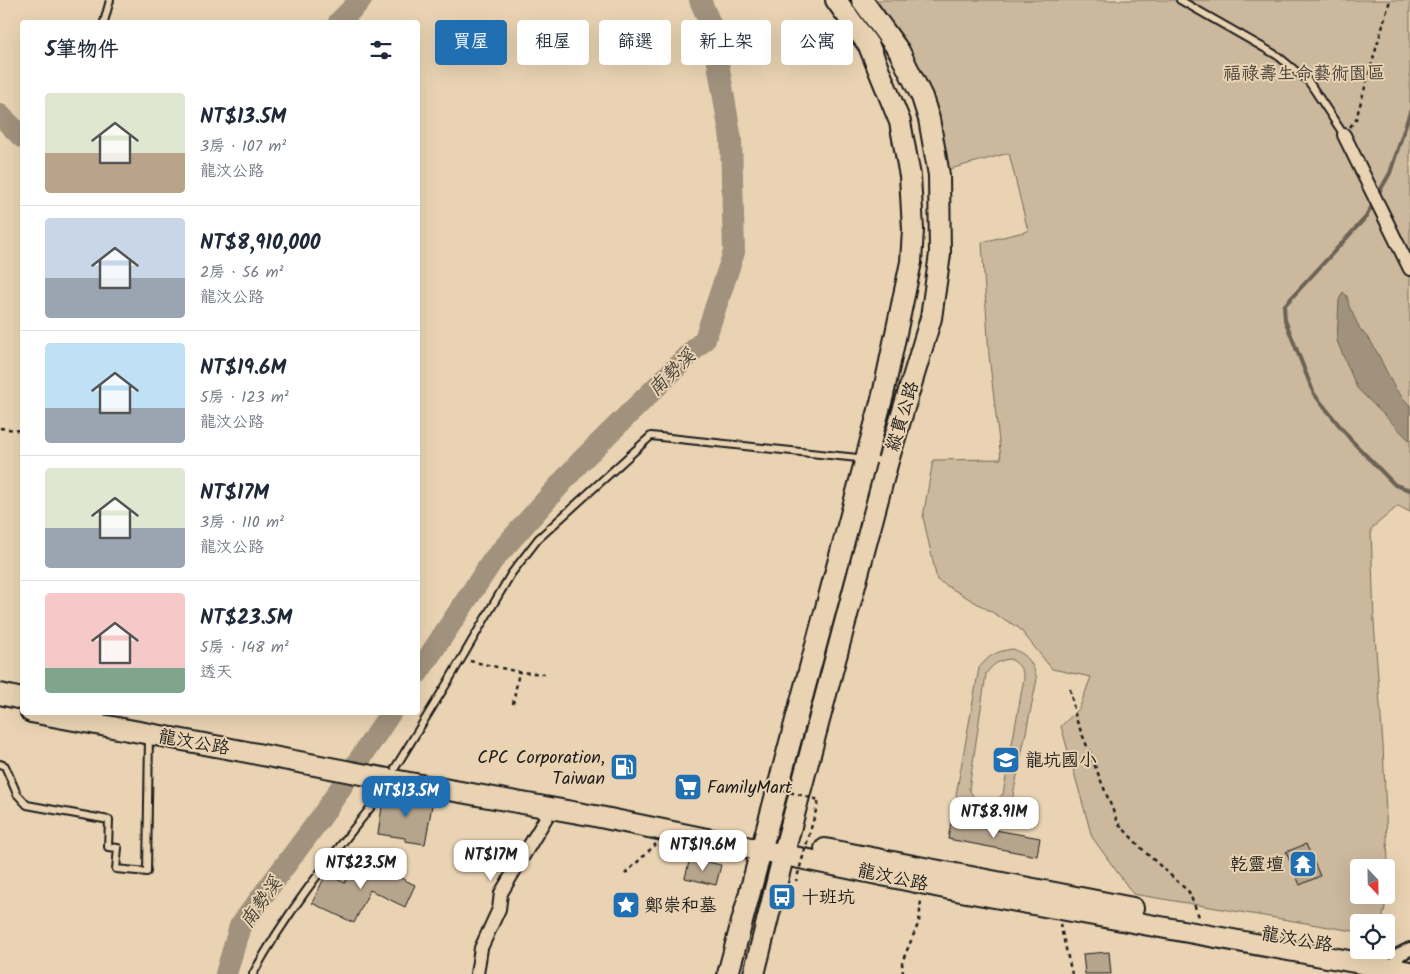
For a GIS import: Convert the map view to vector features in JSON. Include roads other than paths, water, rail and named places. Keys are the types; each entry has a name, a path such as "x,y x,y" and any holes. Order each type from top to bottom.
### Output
{"main road":[{"name":"縱貫公路","path":"728,974 883,395 911,262 913,230 912,196 900,122 869,46 836,0"},
{"name":"縱貫公路","path":"754,974 785,848 888,461 931,318 940,254 939,176 929,119 922,96 899,51 862,0"},
{"path":"0,694 20,699"},
{"path":"0,706 20,711"},
{"name":"龍汶公路","path":"53,715 149,728 596,810 785,848 923,883 1055,908 1404,961"},
{"name":"龍汶公路","path":"109,715 149,728"},
{"name":"龍汶公路","path":"387,772 552,808 596,810"},
{"name":"龍汶公路","path":"646,820 664,830 762,843"},
{"name":"龍汶公路","path":"785,848 1350,947"}],"street":[{"path":"1344,135 1410,268"},
{"path":"477,974 481,948 498,909 501,893 552,808"}],"lane":[{"path":"105,20 110,0"},
{"path":"1180,0 1278,56 1309,82 1344,135"},
{"path":"253,974 268,947 333,855 462,658 511,574 538,539 651,436 888,461"},
{"path":"0,764 5,766 17,794 27,805 109,820 108,846 118,848 116,869 147,872 149,728"}],"waterway":[{"name":"南勢溪","path":"341,20 361,0"},
{"name":"南勢溪","path":"420,670 493,560 581,461 705,339 734,252 731,139 712,28 700,0"},
{"path":"1377,196 1390,173 1410,112"},
{"name":"南勢溪","path":"0,115 20,135"},
{"path":"1374,202 1366,217 1284,306 1285,320 1314,394 1351,440 1395,485 1410,490"},
{"name":"南勢溪","path":"226,974 240,926 322,816 389,715"}],"place":[{"name":"龍坑國小","path":"1006,760"},
{"name":"CPC Corporation, Taiwan","path":"624,767"},
{"name":"FamilyMart","path":"688,787"},
{"name":"乾靈壇","path":"1303,864"},
{"name":"十班坑","path":"782,897"},
{"name":"鄭崇和墓","path":"626,905"}],"park label":[{"name":"福祿壽生命藝術園區","path":"1304,73"}]}
